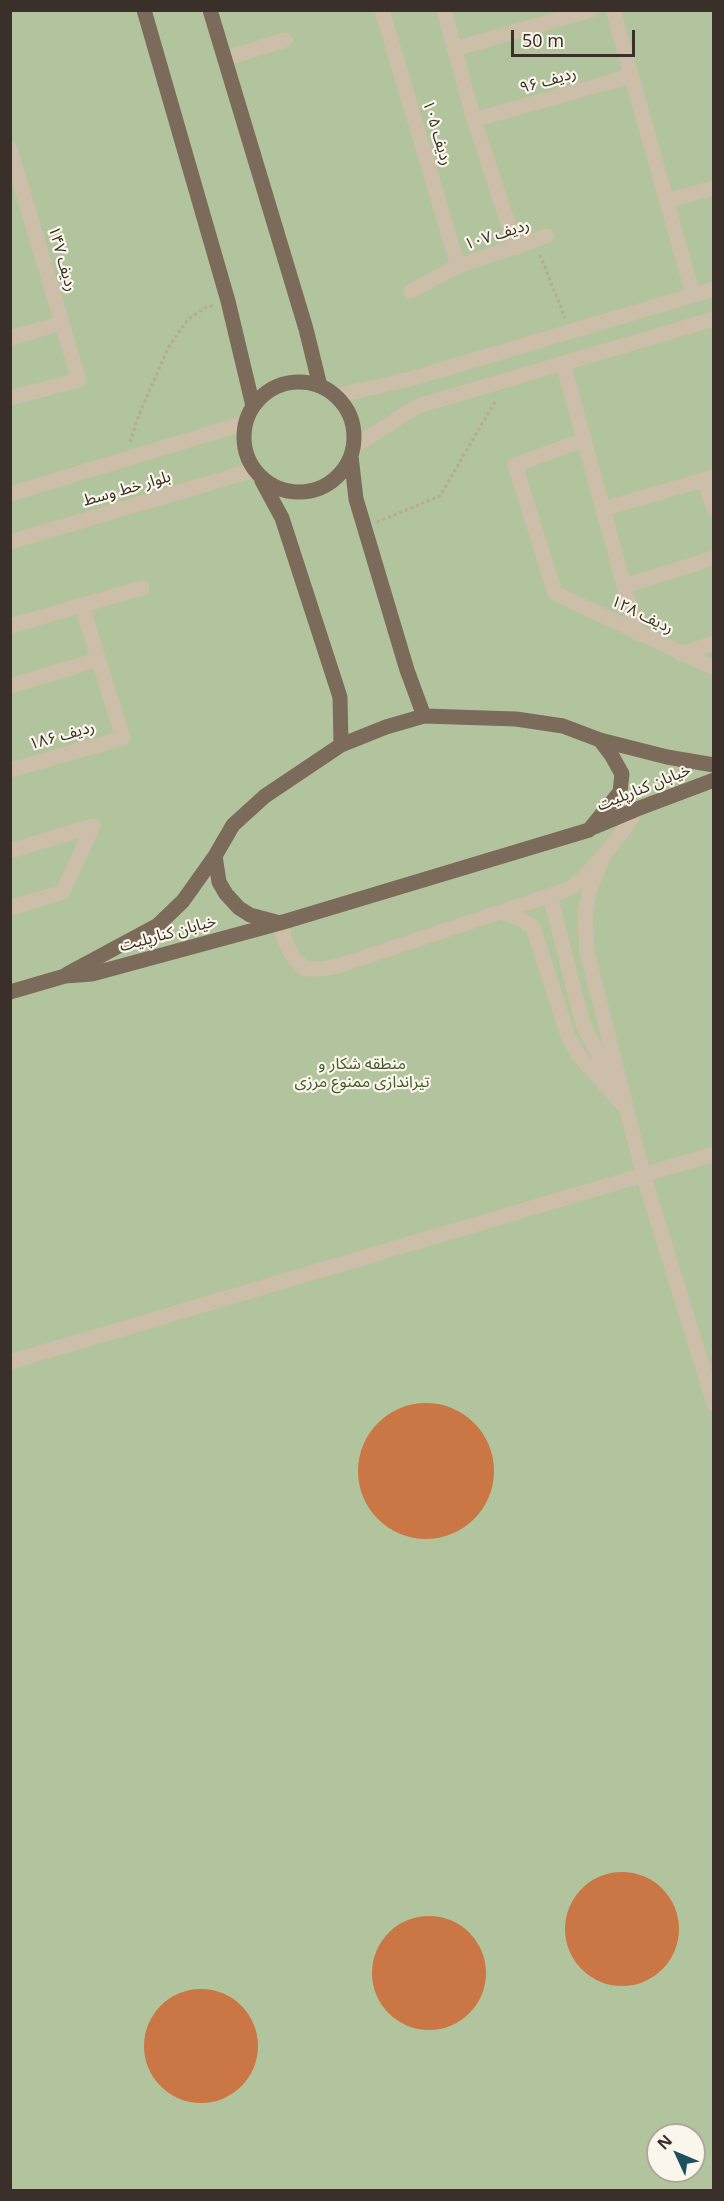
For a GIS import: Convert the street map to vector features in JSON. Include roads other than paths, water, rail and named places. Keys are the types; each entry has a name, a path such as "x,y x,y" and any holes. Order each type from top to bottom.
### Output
{"main road":[{"path":"144,10 228,301 253,406"},
{"path":"210,10 306,330 320,386"},
{"path":"341,746 340,697 282,518 246,456 243,439 245,423 253,406 266,392 283,384 302,382 320,386 336,396 348,411 354,428 352,452 356,499 407,670 424,716"},
{"path":"258,474 274,487 289,491 304,492 319,489 333,481 343,470 352,452"},
{"name":"خیابان کنارپلیت","path":"65,976 158,925 183,901 215,856 233,825 265,796 341,746 386,727 424,716 516,719 563,726 600,740 667,757 714,765"},
{"path":"589,830 620,792 622,774 600,740"},
{"name":"خیابان کنارپلیت","path":"10,992 65,976 92,974 280,922 589,830 714,780"},
{"path":"215,856 219,882 239,908 250,915 280,922"}],"street":[{"name":"ردیف ۱۰۵","path":"382,10 458,266"},
{"path":"444,10 474,120 516,248"},
{"path":"454,49 591,10"},
{"path":"613,10 693,295"},
{"path":"224,59 285,40"},
{"name":"ردیف ۹۶","path":"474,120 631,76"},
{"name":"ردیف ۱۴۷","path":"10,149 79,380 10,398"},
{"path":"666,201 714,188"},
{"name":"ردیف ۱۰۷","path":"411,291 458,266 541,239"},
{"path":"336,396 410,379 714,289"},
{"path":"352,452 418,406 714,319"},
{"path":"10,338 62,323"},
{"path":"563,363 637,633"},
{"name":"بلوار خط وسط","path":"10,494 245,423"},
{"name":"ردیف ۱۲۸","path":"584,440 515,465 555,592 714,668"},
{"name":"بلوار خط وسط","path":"10,542 258,474"},
{"path":"603,509 709,478 714,509"},
{"path":"624,586 714,558"},
{"path":"10,626 142,588"},
{"path":"10,686 97,660 81,606"},
{"path":"681,654 714,643"},
{"name":"ردیف ۱۸۶","path":"10,770 123,738 97,660"},
{"path":"280,922 286,944 294,958 305,969 338,966 569,889 584,877 604,855 637,809"},
{"path":"10,851 93,826 63,892 10,908"},
{"path":"604,855 590,888 585,913 584,931 592,972 643,1174 714,1404"},
{"path":"550,895 583,1024 627,1110"},
{"path":"499,912 519,918 533,927 568,1036 577,1053 627,1110"},
{"path":"10,1362 714,1154"}],"park label":[{"name":"منطقه شکار و تیراندازی ممنوع مرزی","path":"362,1073"}]}
